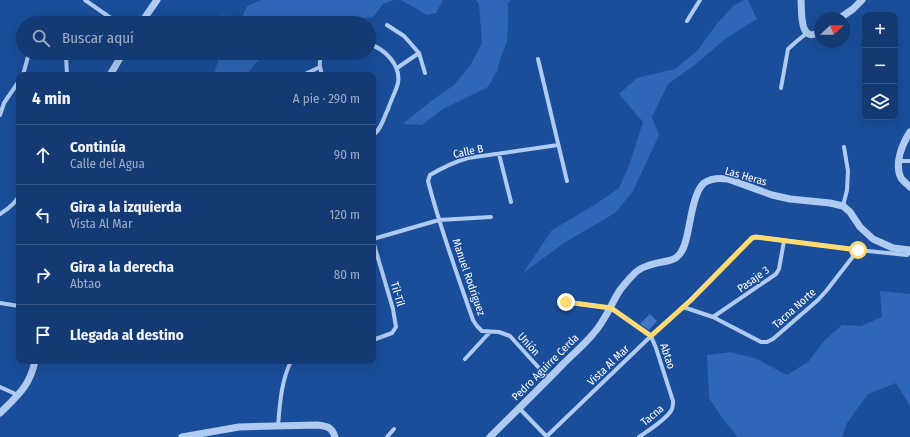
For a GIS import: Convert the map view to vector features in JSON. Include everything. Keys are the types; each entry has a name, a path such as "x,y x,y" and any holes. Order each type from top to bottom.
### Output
{"street":[{"path":"85,0 108,16"},
{"path":"688,21 700,0"},
{"path":"801,0 804,29 807,33 814,35"},
{"path":"849,12 862,0"},
{"path":"145,16 153,1"},
{"path":"387,25 404,36 418,53 425,73"},
{"path":"781,88 788,49 807,33"},
{"path":"376,46 392,60 397,68 398,74 398,83 384,119 376,133"},
{"path":"397,68 418,53"},
{"path":"538,59 567,181"},
{"path":"24,72 28,60"},
{"path":"66,60 67,72"},
{"path":"112,72 119,60"},
{"path":"319,60 321,72"},
{"path":"309,72 320,67"},
{"path":"0,115 4,103 16,85"},
{"path":"910,132 902,148 898,171 901,179 910,187"},
{"name":"Calle B","path":"439,220 428,181 430,175 441,168 456,161 558,145"},
{"path":"844,147 848,171 847,190 843,206 850,212 860,227 873,239 892,248 909,253"},
{"path":"499,154 511,202"},
{"path":"899,161 910,161"},
{"name":"Las Heras","path":"611,308 620,290 638,270 648,265 675,259 684,249 697,194 700,187 708,181 720,178 728,179 772,195 843,206"},
{"path":"0,214 8,209 16,200"},
{"path":"376,239 439,220 491,217"},
{"name":"Manuel Rodríguez","path":"439,220 473,320 482,331 490,332"},
{"name":"Vista Al Mar","path":"546,437 683,307 752,238 756,237 784,241"},
{"path":"784,241 858,250 909,253"},
{"name":"Pasaje 3","path":"713,317 776,274 779,269 784,241"},
{"name":"Til-Til","path":"376,250 394,309 396,327 392,333 376,339"},
{"name":"Tacna Norte","path":"683,307 713,317 762,342 767,342 773,339 818,300 858,250"},
{"name":"Abtao","path":"566,302 611,308 651,336 667,380"},
{"path":"0,303 16,306"},
{"name":"Pedro Aguirre Cerda","path":"490,437 595,333 611,308"},
{"path":"465,359 490,332"},
{"name":"Unión","path":"490,332 499,332 510,336 549,379"},
{"path":"0,413 24,388 34,364"},
{"path":"278,426 280,394 290,364"},
{"name":"Tacna","path":"639,437 658,424 672,409 673,402 667,380"},
{"path":"0,387 18,395"},
{"path":"519,408 546,437"},
{"path":"182,437 239,428 317,425 330,428 335,437"},
{"path":"387,437 394,430"}],"shaded area":[{"path":"261,0 394,0 383,4 374,16 243,16 247,6"},
{"path":"401,0 443,0 436,13 427,15"},
{"path":"476,0 511,0 508,3 507,41 497,71 488,87 443,109 422,125 403,124 431,101 454,85 470,66 482,43 479,4"},
{"path":"744,0 748,0 757,19 725,39 696,64 668,84 652,117 659,135 633,191 615,213 564,243 523,273 552,230 596,204 619,188 630,163 643,122 619,94 637,78 675,69 697,51 716,25 733,6"},
{"path":"218,60 258,60 248,72 214,72"},
{"path":"880,291 910,294 910,406 896,383 868,394 847,423 842,437 738,437 725,422 709,398 707,355 731,352 757,359 787,375 808,362 825,340 842,325 861,326 882,317"}],"building":[{"path":"650,314 657,321 649,330 640,324"}],"route":[{"path":"566,302 611,308 651,336 691,300 752,238 756,237 858,250"}]}
